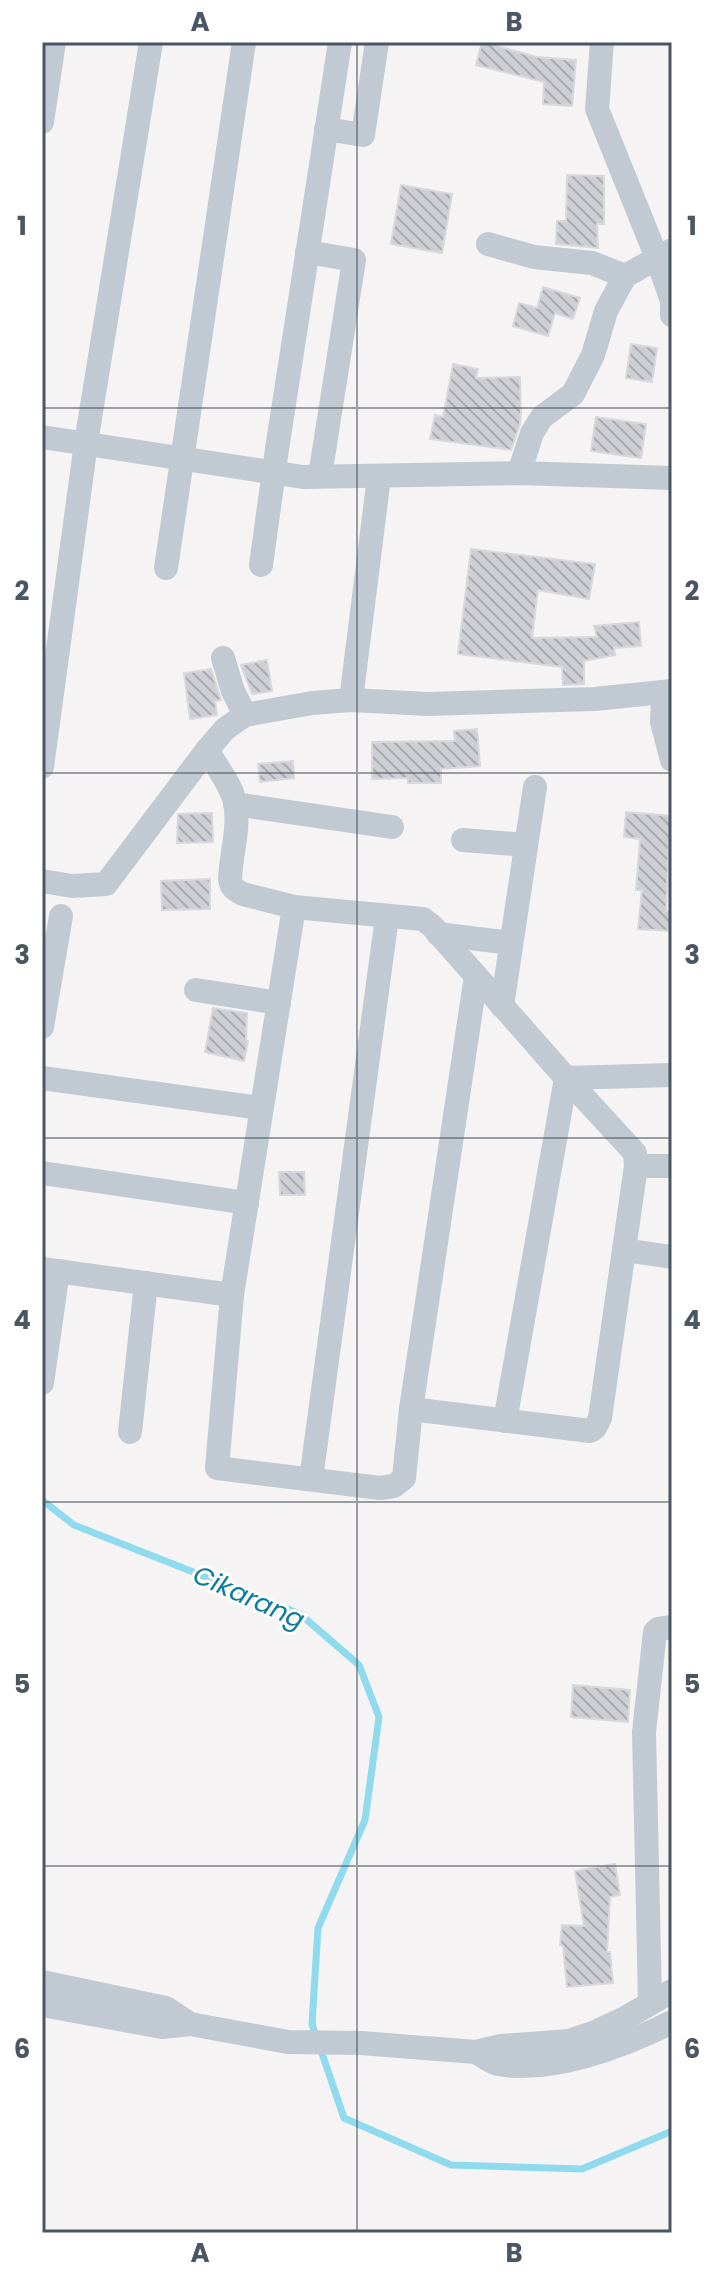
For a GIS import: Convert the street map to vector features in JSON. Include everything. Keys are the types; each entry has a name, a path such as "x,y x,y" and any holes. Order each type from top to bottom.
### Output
{"street":[{"path":"42,122 54,42"},
{"path":"42,767 86,443 151,42"},
{"path":"166,568 244,42"},
{"path":"261,565 340,42"},
{"path":"326,129 363,135 377,42"},
{"path":"602,42 597,109 664,254 672,315"},
{"path":"488,244 548,260 592,263 625,276"},
{"path":"307,252 354,260 320,476"},
{"path":"519,473 532,433 542,417 573,394 593,355 606,311 625,276 664,254"},
{"path":"42,437 303,477 519,473 672,478"},
{"path":"351,700 379,477"},
{"path":"223,658 233,691 245,715"},
{"path":"42,881 72,886 106,884 225,729 245,715 294,705 351,700 428,704 595,699 668,691 662,722 672,760"},
{"path":"207,750 235,804 231,886 243,894 294,907 423,919 635,1153 636,1166 600,1418 595,1428 590,1431 411,1409"},
{"path":"502,1006 535,787"},
{"path":"235,804 392,827"},
{"path":"463,840 526,845"},
{"path":"294,907 232,1295 217,1468 380,1488 394,1486 404,1478 411,1409 476,976"},
{"path":"42,1027 45,989 61,916"},
{"path":"311,1479 387,917"},
{"path":"438,934 511,943"},
{"path":"196,990 279,1003"},
{"path":"566,1078 672,1075"},
{"path":"42,1078 261,1108"},
{"path":"505,1421 566,1078"},
{"path":"636,1166 672,1166"},
{"path":"42,1173 247,1203"},
{"path":"624,1250 672,1257"},
{"path":"42,1383 50,1270 232,1295"},
{"path":"130,1432 146,1283"},
{"path":"42,2005 162,2027 190,2024 288,2042 361,2043 476,2052 501,2046 569,2041 627,2017 661,1996 644,1732 655,1632 672,1627"},
{"path":"42,1982 166,2008 190,2024"},
{"path":"476,2052 495,2063 526,2066 587,2057 672,2022"}],"building":[{"path":"482,42 537,57 576,60 572,106 543,104 544,82 476,65"},
{"path":"567,175 604,176 604,224 597,224 598,248 556,244 557,221 566,221"},
{"path":"401,185 452,194 442,253 391,244"},
{"path":"543,287 580,298 573,319 555,313 548,336 513,326 519,303 537,308"},
{"path":"631,344 657,348 652,382 626,378"},
{"path":"453,364 478,369 476,378 520,377 520,424 511,450 430,439 435,415 443,417"},
{"path":"596,417 646,424 641,458 591,451"},
{"path":"471,549 595,564 589,599 538,590 532,638 597,637 594,626 639,622 641,646 614,648 615,655 584,661 584,684 563,685 562,667 458,654"},
{"path":"267,660 272,691 252,694 241,665"},
{"path":"211,669 221,700 215,701 217,715 190,719 184,673"},
{"path":"477,729 480,766 441,769 441,783 408,783 408,778 372,779 372,742 455,741 454,731"},
{"path":"293,761 294,778 260,782 258,764"},
{"path":"626,812 672,816 666,911 672,912 672,931 638,929 642,890 636,890 640,839 624,837"},
{"path":"212,813 213,842 177,843 178,814"},
{"path":"210,879 210,909 162,910 161,881"},
{"path":"213,1008 247,1013 248,1041 244,1061 205,1052"},
{"path":"279,1172 304,1172 305,1195 280,1195"},
{"path":"573,1685 630,1690 628,1722 571,1717"},
{"path":"615,1864 620,1895 610,1897 607,1952 610,1952 613,1983 567,1987 563,1946 560,1945 562,1925 584,1926 575,1871"}],"waterway":[{"name":"Cikarang","path":"42,1500 74,1525 300,1614 359,1665 379,1717 365,1820 318,1928 312,2024 344,2118 451,2165 582,2169 672,2131"}]}
